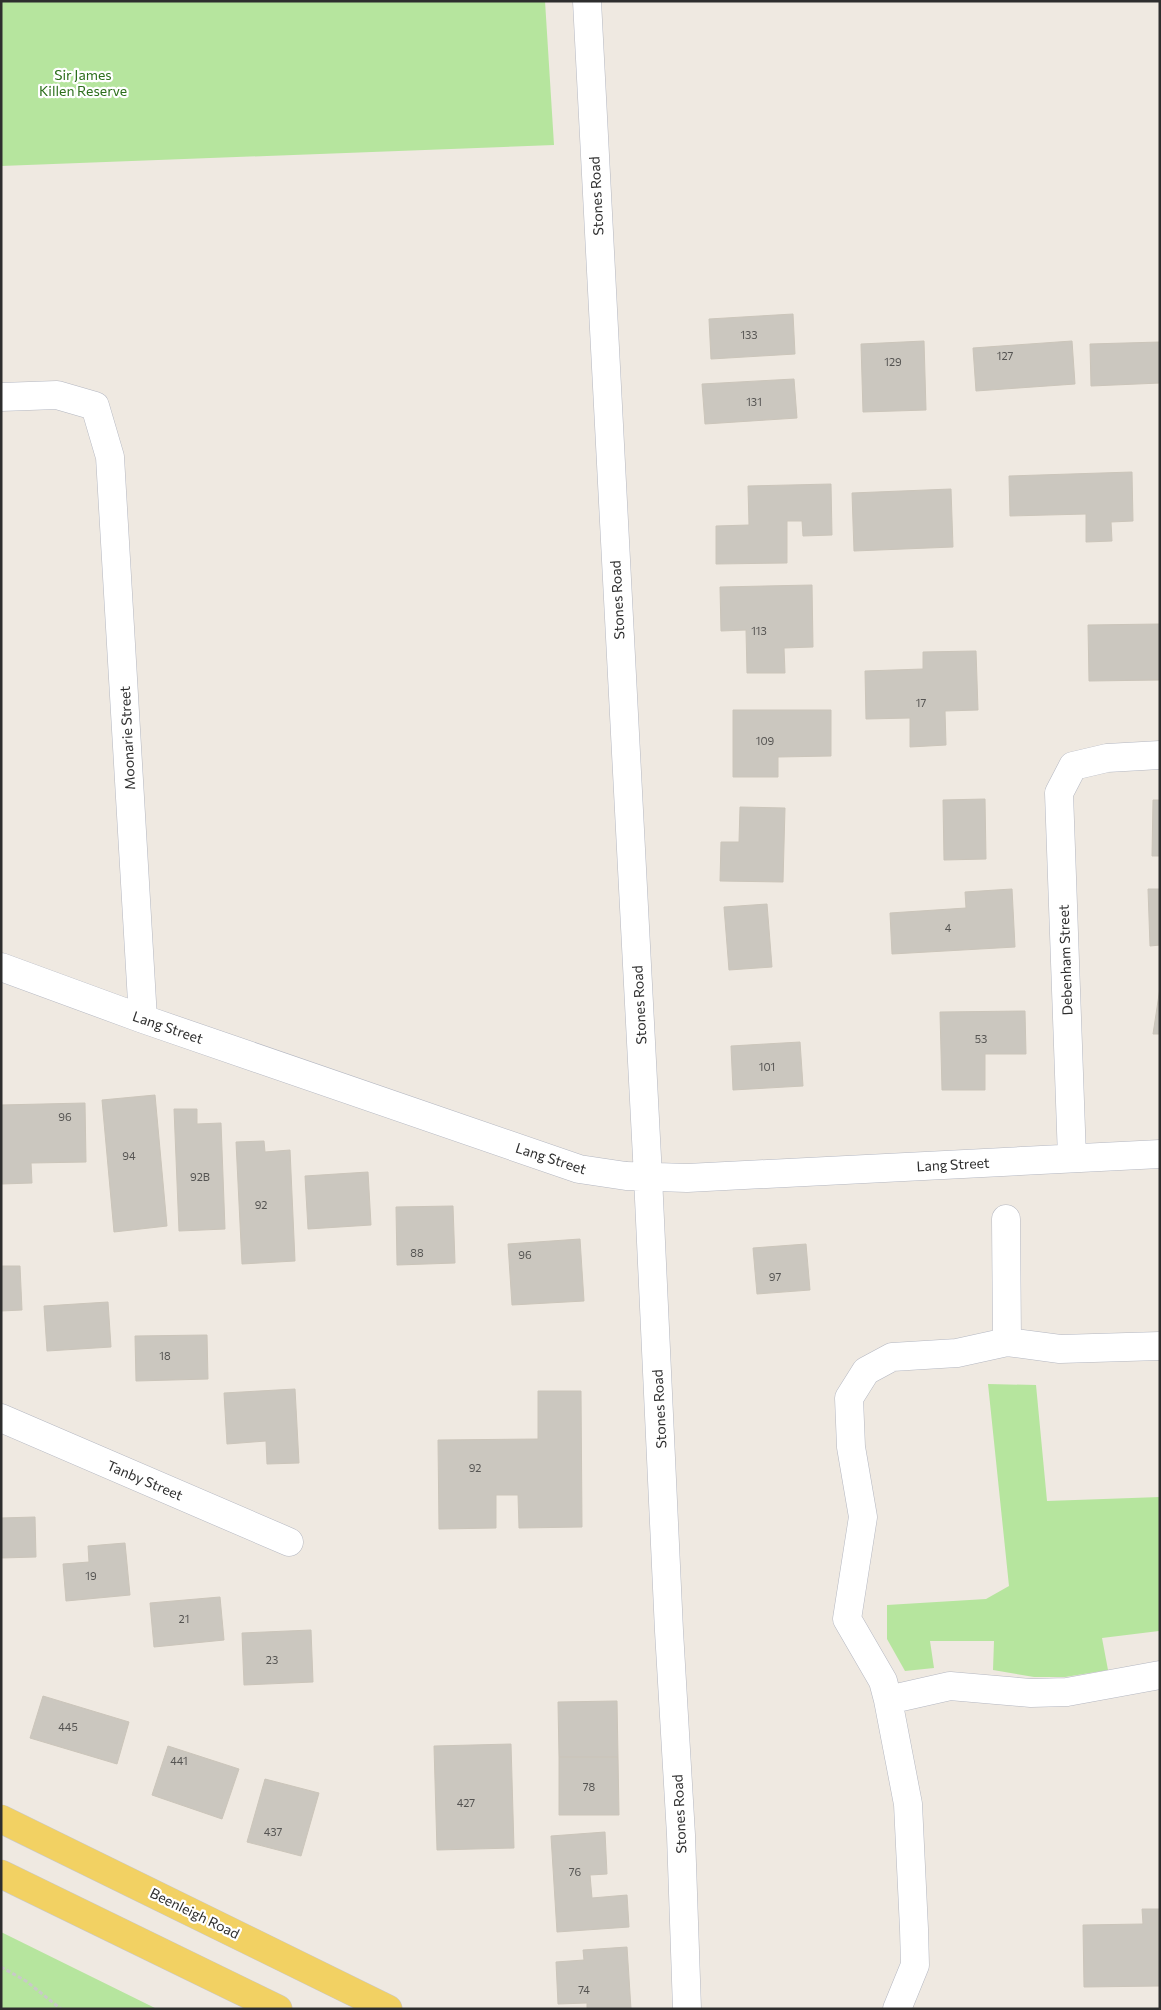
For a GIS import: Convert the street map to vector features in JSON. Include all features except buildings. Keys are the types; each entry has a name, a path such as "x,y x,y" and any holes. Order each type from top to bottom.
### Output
{"main road":[{"name":"Beenleigh Road","path":"1,1819 388,2009"},
{"path":"1,1874 278,2009"}],"street":[{"name":"Stones Road","path":"586,1 648,1177 669,1631 681,1836 687,2009"},
{"name":"Moonarie Street","path":"1,398 57,394 95,406 110,457 144,1019"},
{"name":"Debenham Street","path":"1072,1158 1059,793 1073,766 1107,758 1160,755"},
{"name":"Lang Street","path":"1,967 144,1019 579,1169 610,1174 687,1178 1160,1154"},
{"path":"1006,1219 1007,1342"},
{"path":"897,2009 915,1965 908,1804 883,1681 847,1618 863,1517 851,1447 849,1398 866,1371 892,1357 957,1353 1007,1342 1060,1349 1160,1346"},
{"name":"Tanby Street","path":"1,1418 289,1542"},
{"path":"888,1700 950,1686 1031,1693 1067,1692 1160,1676"}],"path":[{"path":"1,1967 26,1981 61,2009"}],"green space":[{"name":"Sir James Killen Reserve","path":"1,1 545,1 554,145 1,166"},
{"path":"988,1384 1036,1385 1047,1501 1160,1497 1160,1633 1159,1631 1102,1638 1108,1670 1065,1677 1034,1677 993,1670 994,1641 930,1641 934,1668 905,1671 887,1639 887,1605 986,1599 1009,1586"},
{"path":"1,1932 157,2009 1,2009"}]}
